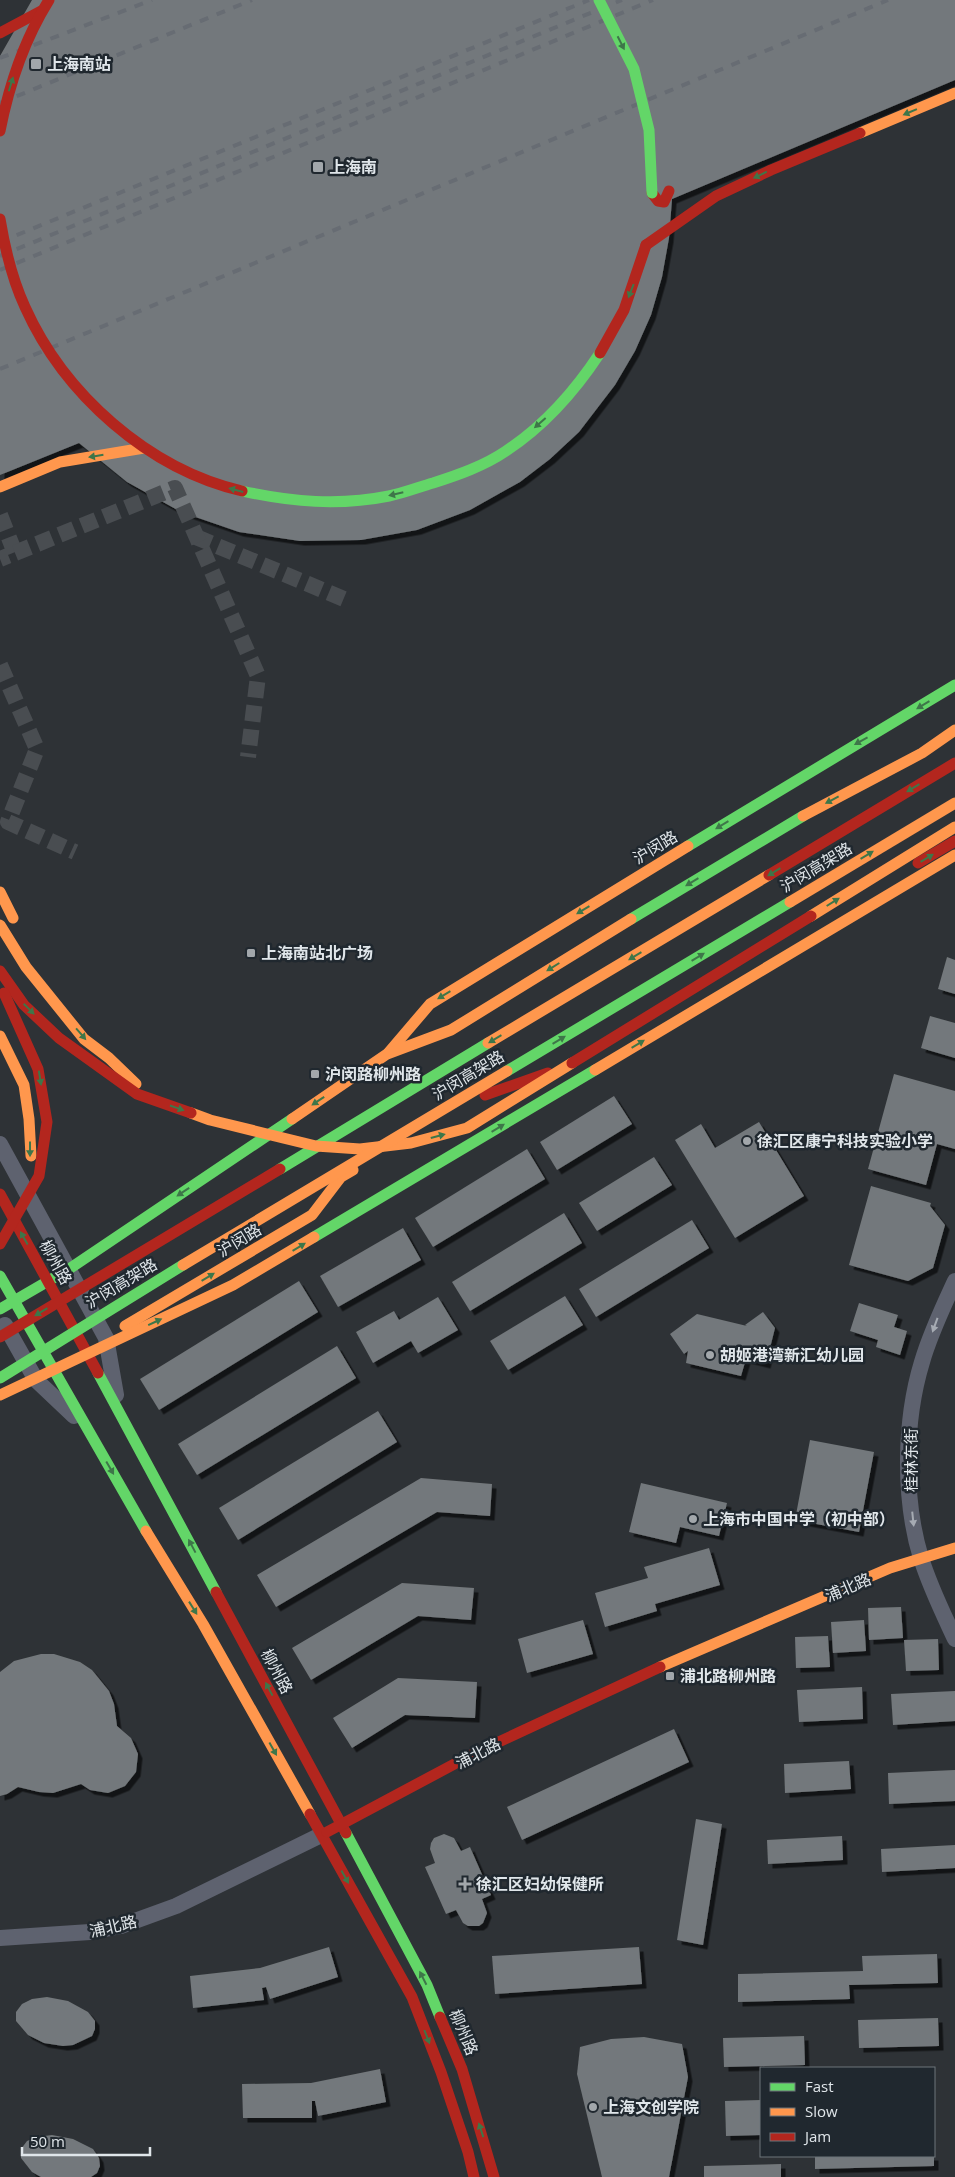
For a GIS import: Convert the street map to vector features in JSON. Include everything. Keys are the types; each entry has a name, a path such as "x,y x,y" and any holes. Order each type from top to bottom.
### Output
{"main road":[{"path":"0,132 3,112 14,76 42,11 49,0"},
{"path":"599,0 634,68 649,130 652,192 658,202 664,202 668,196 667,182"},
{"path":"0,33 42,11"},
{"path":"0,218 7,258 16,285 26,311 40,338 66,376 113,425 144,448 185,471 223,487 259,496 297,502 335,503 373,500 422,488 470,470 514,445 554,410 587,374 615,330 633,288 646,245 716,196 771,170 955,93"},
{"path":"655,106 661,144"},
{"path":"0,487 60,462 144,448"},
{"name":"沪闵路","path":"387,1054 430,1004 838,754 955,685"},
{"name":"沪闵路","path":"0,1309 69,1269 387,1054 451,1030 648,908 799,818 922,753 955,730"},
{"name":"沪闵高架路","path":"0,1336 955,763"},
{"name":"沪闵高架路","path":"0,1378 111,1308 955,803"},
{"name":"沪闵路","path":"0,1402 312,1215 342,1177 485,1095 955,817"},
{"path":"0,971 24,1005 59,1038 138,1094 210,1120 316,1146 360,1149 402,1144 468,1128 955,827"},
{"name":"沪闵路","path":"485,1095 588,1059 955,841"},
{"path":"0,1395 233,1286 955,855"},
{"path":"0,892 13,918"},
{"path":"0,925 26,967 84,1039 109,1058 152,1099"},
{"path":"0,985 38,1069 47,1122 39,1176 0,1244"},
{"path":"0,1036 24,1085 29,1119 31,1151 24,1204"},
{"path":"13,1355 91,1310 342,1177"},
{"name":"柳州路","path":"0,1194 118,1409 427,1985 462,2069 494,2177"},
{"path":"0,1276 14,1301 45,1336 53,1370 158,1552 203,1624 412,1997 441,2072 468,2152 474,2177"},
{"name":"浦北路","path":"321,1835 475,1753 623,1683 881,1572 955,1548"}],"street":[{"path":"0,1144 106,1338 118,1409"},
{"name":"桂林东街","path":"955,1281 938,1318 922,1363 911,1420 909,1480 914,1530 921,1558 934,1594 955,1639"},
{"path":"0,1317 13,1355 36,1380 85,1426"},
{"name":"浦北路","path":"0,1938 90,1932 121,1926 143,1919 176,1906 321,1835"}],"building":[{"name":"上海南站","path":"32,0 955,0 955,80 672,199 669,238 662,277 651,315 635,351 615,385 579,432 550,459 520,482 470,510 417,530 361,540 300,541 239,532 181,512 127,482 79,443 0,475 0,56"},
{"path":"947,957 955,960 955,994 938,989"},
{"path":"930,1016 955,1023 955,1058 921,1048"},
{"path":"894,1074 955,1091 955,1149 937,1144 926,1185 868,1169"},
{"path":"614,1096 632,1124 557,1170 540,1142"},
{"path":"759,1122 804,1196 735,1238 675,1140 701,1124 715,1148"},
{"path":"527,1149 545,1179 433,1247 415,1218"},
{"path":"654,1157 672,1185 597,1231 579,1203"},
{"path":"871,1186 931,1203 930,1206 945,1225 933,1268 908,1281 849,1265"},
{"path":"564,1213 582,1243 470,1311 452,1282"},
{"path":"692,1220 709,1248 596,1317 579,1289"},
{"path":"403,1228 421,1260 338,1307 320,1276"},
{"path":"299,1281 318,1312 159,1410 140,1379"},
{"path":"565,1296 583,1325 508,1370 490,1341"},
{"path":"438,1297 458,1330 418,1353 411,1341 373,1363 356,1332 394,1311 399,1320"},
{"path":"859,1303 898,1315 894,1327 907,1331 900,1355 876,1347 878,1340 850,1331"},
{"path":"763,1312 775,1328 766,1364 746,1359 741,1376 686,1363 688,1351 684,1354 670,1334 697,1314 747,1326 745,1325"},
{"path":"337,1346 356,1378 197,1475 178,1444"},
{"path":"378,1411 397,1442 238,1540 219,1508"},
{"path":"810,1440 874,1452 859,1532 795,1520"},
{"path":"421,1478 492,1484 490,1516 437,1512 276,1607 257,1575"},
{"path":"641,1483 727,1503 719,1536 680,1527 676,1543 629,1532"},
{"path":"709,1548 720,1585 655,1604 657,1611 605,1627 595,1593 648,1578 644,1567"},
{"path":"402,1583 474,1588 471,1620 418,1616 311,1680 292,1648"},
{"path":"901,1607 903,1638 869,1640 868,1608"},
{"path":"583,1620 593,1654 527,1673 518,1639"},
{"path":"864,1620 866,1651 833,1653 831,1622"},
{"path":"828,1636 830,1667 796,1668 795,1637"},
{"path":"938,1639 939,1670 906,1671 904,1640"},
{"path":"41,1654 54,1654 80,1662 92,1670 109,1691 114,1704 117,1726 131,1738 138,1754 136,1772 125,1786 108,1793 90,1790 81,1784 53,1793 18,1787 0,1796 0,1672 14,1661"},
{"path":"398,1678 477,1682 475,1718 405,1715 352,1748 333,1718"},
{"path":"862,1687 863,1719 799,1722 797,1690"},
{"path":"955,1691 955,1721 893,1725 891,1694"},
{"path":"674,1729 689,1762 522,1840 507,1807"},
{"path":"849,1761 851,1789 785,1793 784,1764"},
{"path":"955,1770 955,1801 889,1804 888,1773"},
{"path":"696,1819 722,1824 703,1945 677,1940"},
{"path":"444,1834 454,1838 461,1851 470,1847 491,1895 482,1899 487,1913 483,1923 479,1926 468,1926 463,1923 456,1910 446,1914 425,1867 435,1863 430,1849 431,1843 434,1838"},
{"path":"842,1836 843,1860 768,1864 767,1840"},
{"path":"955,1845 955,1868 882,1872 881,1849"},
{"path":"329,1947 338,1977 270,1999 266,1987 262,1988 264,2000 193,2008 190,1976 260,1968"},
{"path":"639,1947 642,1984 495,1994 492,1956"},
{"path":"937,1954 938,1983 849,1985 850,1999 738,2002 738,1974 863,1971 862,1956"},
{"path":"47,1997 68,2001 88,2012 95,2021 95,2029 92,2036 73,2045 63,2046 44,2043 28,2035 16,2021 16,2012 22,2004 32,1999"},
{"path":"938,2018 939,2046 859,2048 858,2020"},
{"path":"804,2036 805,2065 724,2067 723,2038"},
{"path":"644,2037 682,2044 688,2077 669,2177 602,2177 577,2074 580,2047 611,2039"},
{"path":"380,2069 386,2102 318,2116 315,2101 312,2101 312,2118 243,2118 242,2084 311,2083"},
{"path":"760,2100 760,2135 726,2136 725,2101"},
{"path":"52,2135 73,2139 93,2149 99,2158 100,2166 97,2173 91,2177 41,2177 32,2172 21,2158 21,2149 27,2141 37,2137"},
{"path":"815,2157 934,2157 934,2166 815,2169"},
{"path":"781,2164 781,2177 704,2177 704,2166"}],"tunnel":[{"path":"15,553 175,488 258,676 248,757"},
{"path":"0,515 15,553 0,559"},
{"path":"196,537 344,599"},
{"path":"0,665 37,749 8,822 75,852"}],"railway":[{"path":"0,58 152,0"},
{"path":"0,103 252,0"},
{"path":"0,242 589,0"},
{"path":"0,256 622,0"},
{"path":"0,270 653,0"},
{"path":"0,369 888,0"}],"traffic: fast":[{"path":"599,0 634,69 649,130 652,193"},
{"path":"242,491 297,500 352,501 395,495 480,466 520,441 546,419 580,381 600,353"},
{"path":"688,846 955,685"},
{"path":"631,919 803,816"},
{"path":"507,1071 790,902"},
{"path":"280,1169 488,1043"},
{"path":"314,1237 595,1070"},
{"path":"0,1309 69,1269 292,1119"},
{"path":"0,1378 183,1265"},
{"path":"0,1276 146,1531"},
{"path":"98,1373 216,1592"},
{"path":"346,1833 427,1985 440,2017"}],"traffic: slow":[{"path":"860,133 955,93"},
{"path":"0,487 60,462 144,448"},
{"path":"803,816 922,753 955,730"},
{"path":"790,902 955,803"},
{"path":"811,916 955,827"},
{"path":"389,1052 430,1004 688,846"},
{"path":"595,1070 955,855"},
{"path":"488,1043 769,875"},
{"path":"0,892 13,918"},
{"path":"292,1119 387,1054 451,1030 631,919"},
{"path":"0,925 26,967 84,1039 109,1058 136,1084"},
{"path":"0,1036 24,1085 29,1119 31,1156"},
{"path":"191,1113 210,1120 316,1146 360,1149 411,1143 467,1128 572,1063"},
{"path":"183,1265 507,1071"},
{"path":"125,1326 312,1215 341,1177 353,1170"},
{"path":"0,1395 233,1285 314,1237"},
{"path":"146,1531 203,1624 310,1814"},
{"path":"660,1667 890,1568 955,1548"}],"traffic: jam":[{"path":"0,131 18,63 32,31 49,0"},
{"path":"0,33 41,11"},
{"path":"646,245 716,196 771,170 860,133"},
{"path":"652,193 658,201 664,202 669,191"},
{"path":"0,219 16,286 25,307 42,339 62,369 86,398 142,446 174,465 207,480 242,491"},
{"path":"600,353 624,310 646,245"},
{"path":"769,875 955,763"},
{"path":"918,863 955,841"},
{"path":"572,1063 811,916"},
{"path":"0,971 24,1005 59,1038 137,1094 191,1113"},
{"path":"0,1244 39,1176 47,1122 38,1069 4,993"},
{"path":"485,1095 548,1073"},
{"path":"0,1337 280,1169"},
{"path":"0,1194 98,1373"},
{"path":"216,1592 346,1833"},
{"path":"327,1832 475,1753 660,1667"},
{"path":"310,1814 412,1997 441,2072 468,2152 474,2177"},
{"path":"440,2017 462,2069 494,2177"}],"place":[{"name":"上海南站","path":"36,64"},
{"name":"上海南","path":"318,167"},
{"name":"上海南站北广场","path":"251,953"},
{"name":"沪闵路柳州路","path":"315,1074"},
{"name":"徐汇区康宁科技实验小学","path":"747,1141"},
{"name":"胡姬港湾新汇幼儿园","path":"710,1355"},
{"name":"上海市中国中学（初中部）","path":"693,1519"},
{"name":"浦北路柳州路","path":"670,1676"},
{"name":"徐汇区妇幼保健所","path":"465,1884"},
{"name":"上海文创学院","path":"593,2107"}]}
